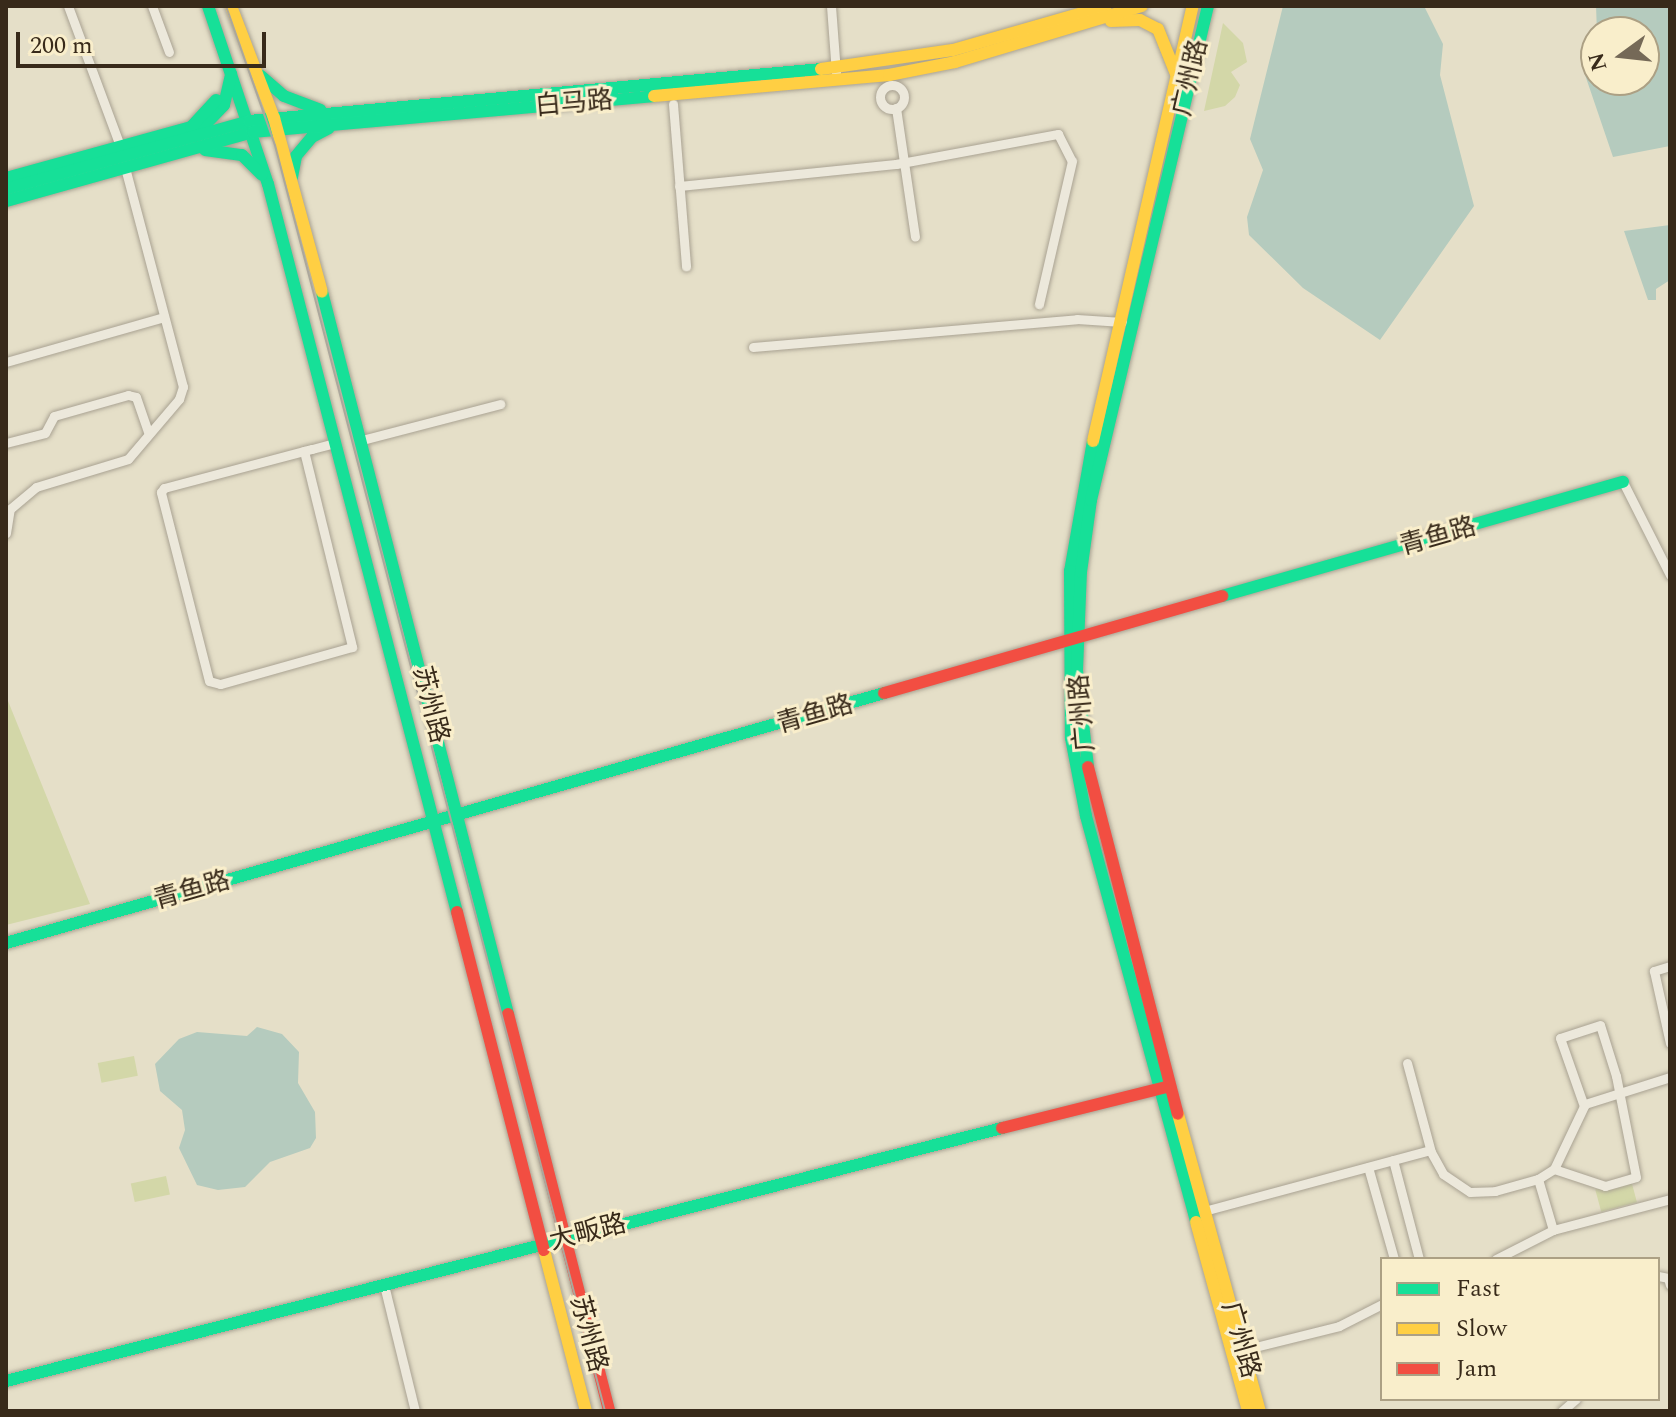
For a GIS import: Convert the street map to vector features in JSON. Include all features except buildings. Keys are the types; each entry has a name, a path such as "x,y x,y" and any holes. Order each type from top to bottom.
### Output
{"main road":[{"name":"苏州路","path":"208,6 251,126 268,184 586,1411"},
{"name":"苏州路","path":"231,6 275,124 362,440 609,1411"},
{"name":"白马路","path":"837,75 953,50 1106,6"},
{"name":"白马路","path":"6,189 178,141 251,126 955,62 1142,6"},
{"name":"广州路","path":"1074,642 1070,571 1080,498 1193,6"},
{"name":"广州路","path":"1208,6 1097,470 1074,642 1071,738 1086,816 1164,1087 1248,1411"},
{"path":"1099,21 1140,20 1158,29 1176,76"},
{"path":"178,141 202,130 218,114 231,88 230,67"},
{"path":"254,67 284,96 310,109 343,118"},
{"path":"6,178 191,127 216,100"},
{"path":"292,184 296,156 312,137 343,118"},
{"name":"白马路","path":"6,201 191,149 251,126"},
{"path":"191,149 224,149 242,155 268,184"},
{"name":"青鱼路","path":"6,943 1074,642 1623,482"},
{"name":"广州路","path":"1164,1087 1204,1211 1260,1411"},
{"name":"大畈路","path":"6,1381 1164,1087"}],"street":[{"path":"68,6 120,146"},
{"path":"152,6 169,52"},
{"path":"831,6 837,75"},
{"path":"902,85 904,100 896,108 882,103 879,88 902,85"},
{"path":"673,104 686,266"},
{"path":"896,108 915,237"},
{"path":"679,186 904,163 1058,134 1072,161 1039,304"},
{"path":"6,533 10,509 36,487 128,459 183,387 125,168"},
{"path":"6,362 164,317"},
{"path":"753,347 1077,319 1122,322"},
{"path":"6,443 45,433 54,416 128,395 136,397 149,434"},
{"path":"362,440 500,404"},
{"path":"304,451 352,647 220,684 209,681 161,492 304,451 335,443"},
{"path":"1623,482 1670,575"},
{"path":"1670,966 1654,971 1670,1043"},
{"path":"1554,1169 1605,1186 1636,1177 1619,1091 1602,1027 1562,1035 1584,1106"},
{"path":"1407,1063 1430,1150 1443,1174 1470,1192 1495,1191 1538,1179 1554,1169 1584,1106 1619,1091 1670,1077"},
{"path":"1204,1211 1430,1150"},
{"path":"1393,1160 1418,1257"},
{"path":"1368,1167 1393,1257"},
{"path":"1538,1179 1553,1230"},
{"path":"1500,1257 1553,1230 1670,1199"},
{"path":"384,1285 415,1411"},
{"path":"1243,1350 1339,1326 1380,1305"}],"green space":[{"path":"1223,23 1243,43 1247,62 1231,72 1240,85 1235,97 1225,106 1204,111"},
{"path":"6,696 90,904 6,925"},
{"path":"134,1056 138,1076 101,1083 98,1063"},
{"path":"166,1176 170,1195 135,1202 131,1183"},
{"path":"1631,1180 1637,1202 1601,1212 1595,1190"}],"shaded area":[{"path":"1283,6 1424,6 1443,44 1440,75 1474,206 1380,340 1303,288 1249,235 1247,217 1263,170 1250,139"},
{"path":"1596,6 1670,6 1670,146 1613,157 1592,96 1660,96 1660,16 1596,16"},
{"path":"1670,225 1670,280 1656,289 1656,300 1648,300 1624,231"},
{"path":"257,1027 282,1034 299,1052 298,1083 315,1112 316,1138 310,1148 270,1162 245,1187 218,1190 197,1185 179,1148 185,1130 182,1110 160,1091 155,1064 179,1039 197,1032 247,1036"}],"tram line":[{"path":"226,6 275,145 605,1411"}],"traffic: fast":[{"path":"208,6 268,184 457,912"},
{"path":"1088,767 1077,670 1081,572 1091,500 1208,6"},
{"path":"6,189 249,121 821,69"},
{"path":"199,131 224,105 231,74"},
{"path":"261,76 284,96 320,110"},
{"path":"6,201 253,132 654,96"},
{"path":"6,178 191,127 216,100"},
{"path":"292,177 296,156 312,137 329,128"},
{"path":"205,150 242,155 262,175"},
{"path":"322,292 508,1014"},
{"path":"1093,441 1070,571 1071,738 1086,816 1196,1222"},
{"path":"1222,596 1623,482"},
{"path":"6,943 884,693"},
{"path":"6,1381 1002,1128"}],"traffic: slow":[{"path":"231,6 274,118 322,292"},
{"path":"821,69 953,50 1106,6"},
{"path":"654,96 889,75 955,62 1142,6"},
{"path":"1093,441 1193,6"},
{"path":"1111,21 1140,20 1158,29 1176,74"},
{"path":"1178,1114 1260,1411"},
{"path":"1196,1222 1248,1411"},
{"path":"544,1250 586,1411"}],"traffic: jam":[{"path":"884,693 1222,596"},
{"path":"1088,767 1178,1114"},
{"path":"457,912 544,1250"},
{"path":"508,1014 609,1411"},
{"path":"1002,1128 1166,1087"}]}
